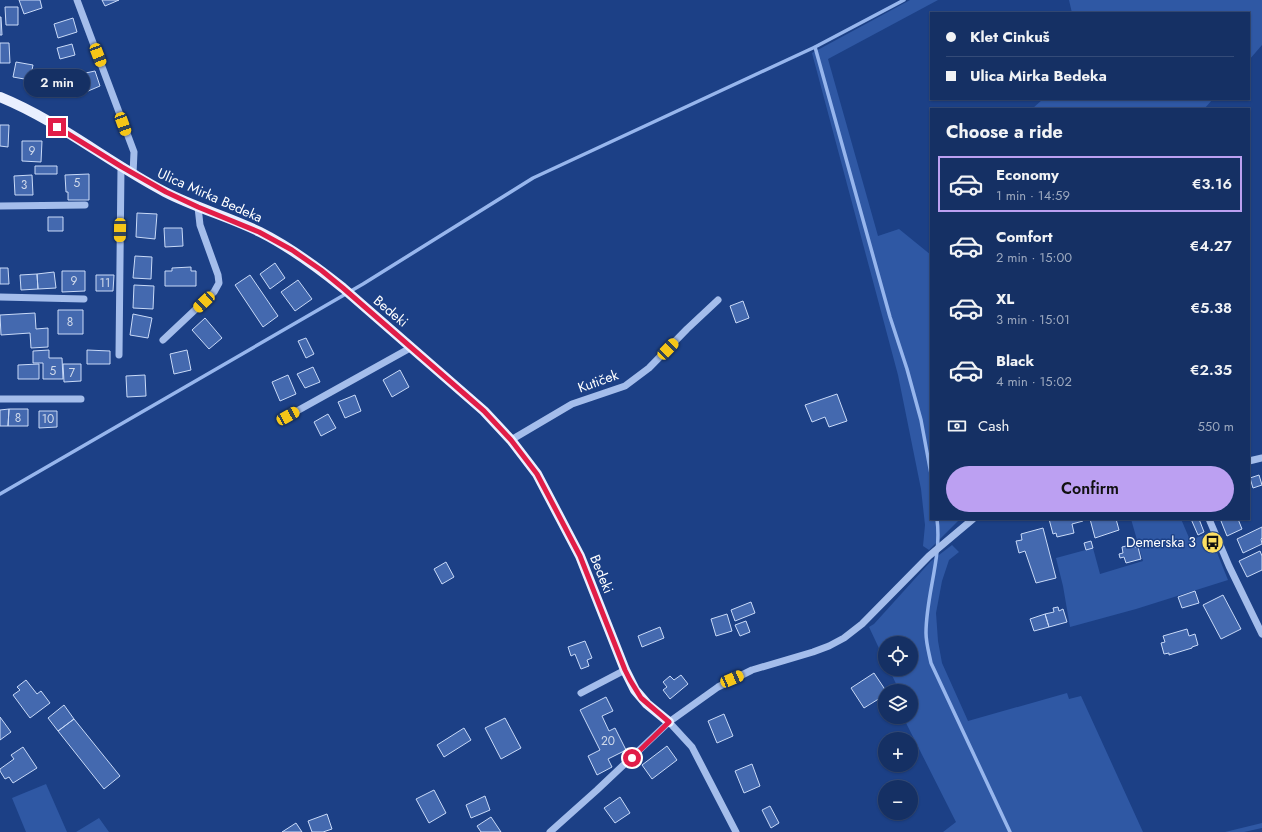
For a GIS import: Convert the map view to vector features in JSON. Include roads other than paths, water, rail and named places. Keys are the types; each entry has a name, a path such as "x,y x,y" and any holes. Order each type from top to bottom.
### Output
{"main road":[{"name":"Ulica Mirka Bedeka","path":"0,97 30,111 133,174 166,192 259,232 292,250 321,270 352,296"},
{"name":"Bedeki","path":"352,296 484,411 511,440 537,474 580,556 625,670 641,698 669,722"}],"street":[{"path":"77,0 134,152 133,174"},
{"path":"119,355 122,167"},
{"path":"0,206 85,205"},
{"path":"163,340 214,292 219,283 218,275 200,224 198,207"},
{"path":"0,297 84,299"},
{"name":"Kutiček","path":"511,440 572,404 625,386 649,368 718,300"},
{"name":"Bedeki","path":"288,416 412,347"},
{"path":"0,399 81,399"},
{"path":"1250,462 1262,458"},
{"path":"550,832 598,790 669,722 718,687 752,670 813,652 844,638 862,624 930,556 972,520"},
{"path":"1209,520 1262,634"},
{"path":"581,693 625,670"},
{"name":"Bedeki","path":"669,722 692,747 736,832"}],"waterway":[{"path":"0,494 363,284 533,178 815,47 904,0"},
{"path":"815,47 890,317 907,369 921,420 930,469"},
{"path":"937,520 938,533 936,562 928,604 926,633 931,663 1010,832"}],"place":[{"name":"Demerska 3","path":"1212,542"}]}
